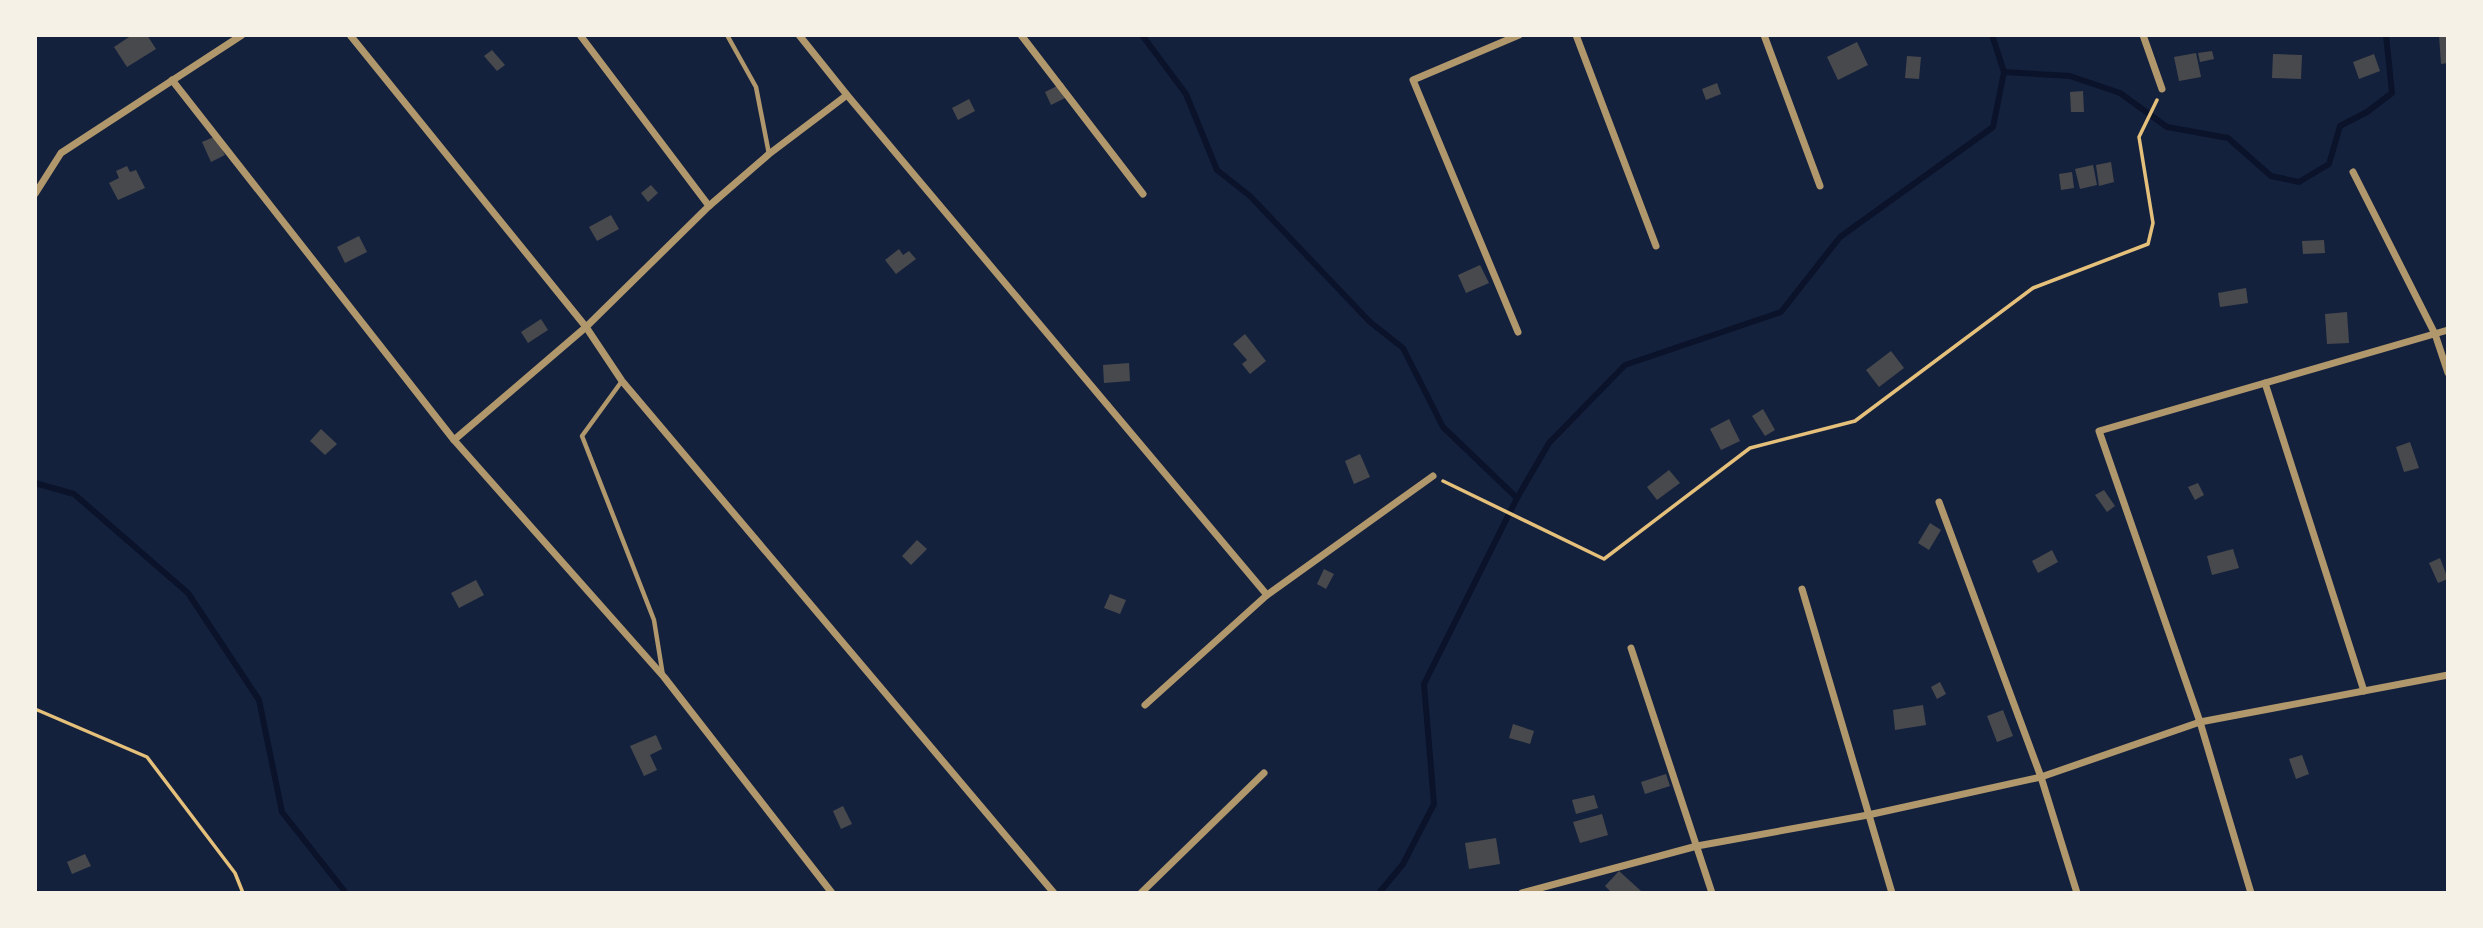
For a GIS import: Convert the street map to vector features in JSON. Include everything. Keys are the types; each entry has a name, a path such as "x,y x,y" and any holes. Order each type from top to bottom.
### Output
{"street":[{"path":"35,194 61,153 242,35"},
{"path":"350,35 586,327 622,381 1054,893"},
{"path":"580,35 709,205"},
{"path":"799,35 846,95 1267,595"},
{"path":"1021,35 1143,194"},
{"path":"1518,332 1413,80 1519,35"},
{"path":"1576,35 1656,246"},
{"path":"1764,35 1820,186"},
{"path":"2143,35 2162,89"},
{"path":"172,80 454,440 664,677 832,893"},
{"path":"454,440 586,327 709,205 769,154 846,95"},
{"path":"2353,172 2435,334 2448,373"},
{"path":"2251,893 2200,722 2099,431 2448,330"},
{"path":"2265,383 2364,691"},
{"path":"1145,705 1267,595 1433,476"},
{"path":"1939,502 2040,777 2077,893"},
{"path":"1802,589 1892,893"},
{"path":"1631,648 1712,893"},
{"path":"1525,893 1697,846 1868,815 2040,777 2200,722 2448,675"},
{"path":"1141,893 1264,773"}],"lane":[{"path":"727,35 756,87 769,154"},
{"path":"622,381 582,436 654,620 664,677"}],"path":[{"path":"1433,476 1604,559 1751,448 1855,421 2033,288 2148,244 2153,223 2139,137 2162,89"},
{"path":"35,709 147,757 235,873 243,893"}],"building":[{"path":"132,35 147,35 156,49 127,67 114,47"},
{"path":"2439,35 2448,35 2448,63 2441,64"},
{"path":"1857,42 1868,65 1838,80 1827,57"},
{"path":"492,50 505,65 497,71 484,56"},
{"path":"2212,51 2214,59 2200,62 2198,53"},
{"path":"2196,53 2201,77 2179,81 2174,57"},
{"path":"2273,54 2302,55 2301,79 2272,78"},
{"path":"2374,54 2380,71 2359,79 2353,62"},
{"path":"1907,56 1921,57 1919,79 1905,78"},
{"path":"1063,83 1069,96 1051,105 1045,92"},
{"path":"1717,83 1721,94 1706,100 1702,89"},
{"path":"2083,91 2084,112 2071,112 2070,92"},
{"path":"969,99 975,111 958,120 952,108"},
{"path":"216,136 225,155 211,162 202,142"},
{"path":"2111,162 2114,182 2099,186 2096,165"},
{"path":"2093,165 2097,185 2080,189 2075,169"},
{"path":"127,166 130,172 136,170 145,188 118,200 109,183 119,178 116,171"},
{"path":"2072,172 2074,188 2061,190 2059,174"},
{"path":"651,185 658,193 648,202 641,193"},
{"path":"611,215 619,229 597,241 589,227"},
{"path":"359,236 367,252 345,263 337,247"},
{"path":"2324,240 2325,253 2303,254 2302,241"},
{"path":"899,249 903,255 909,251 916,259 896,274 885,260"},
{"path":"1480,265 1489,283 1466,293 1458,275"},
{"path":"2246,288 2248,303 2220,307 2218,293"},
{"path":"2347,312 2349,343 2327,344 2325,314"},
{"path":"541,319 548,330 528,343 521,332"},
{"path":"1245,334 1266,361 1250,374 1242,364 1247,360 1233,344"},
{"path":"1891,351 1904,368 1879,387 1866,370"},
{"path":"1129,363 1130,381 1104,383 1103,365"},
{"path":"1763,409 1775,430 1765,436 1752,416"},
{"path":"1729,419 1740,441 1721,450 1710,429"},
{"path":"321,429 337,444 325,455 310,441"},
{"path":"2410,442 2419,468 2404,472 2396,447"},
{"path":"1360,454 1370,477 1354,484 1345,461"},
{"path":"1669,470 1680,483 1657,500 1647,487"},
{"path":"2198,483 2204,495 2195,500 2188,487"},
{"path":"2104,490 2115,506 2107,512 2095,495"},
{"path":"1930,523 1941,530 1929,550 1918,543"},
{"path":"917,540 927,549 911,565 902,556"},
{"path":"2233,549 2239,568 2212,575 2207,556"},
{"path":"2052,550 2058,562 2038,573 2032,561"},
{"path":"2440,558 2448,579 2438,583 2429,563"},
{"path":"1324,569 1334,574 1326,589 1317,584"},
{"path":"476,580 484,595 459,608 451,593"},
{"path":"1110,594 1126,600 1120,614 1104,608"},
{"path":"1940,682 1946,694 1937,699 1931,687"},
{"path":"1923,705 1926,725 1895,730 1893,710"},
{"path":"2003,710 2013,736 1997,742 1987,716"},
{"path":"1513,724 1534,731 1530,744 1509,738"},
{"path":"656,735 662,749 650,755 657,770 644,776 630,746"},
{"path":"2302,755 2309,774 2296,779 2289,759"},
{"path":"1666,774 1670,786 1645,794 1641,782"},
{"path":"1594,795 1598,808 1576,814 1572,800"},
{"path":"843,806 852,824 841,829 833,811"},
{"path":"1602,814 1608,835 1580,843 1573,822"},
{"path":"1496,838 1500,864 1469,869 1465,843"},
{"path":"85,854 91,866 72,874 67,862"},
{"path":"1619,871 1641,891 1639,893 1612,893 1605,886"}],"waterway":[{"path":"1142,35 1186,94 1217,170 1250,196 1370,322 1403,348 1443,427 1517,498"},
{"path":"1379,893 1403,864 1434,804 1424,684 1517,498 1549,443 1625,365 1781,312 1840,237 1993,127 2004,72 1992,35"},
{"path":"2004,72 2070,76 2120,93 2167,127 2228,138 2271,176 2299,182 2329,164 2340,126 2367,112 2392,93 2386,35"},
{"path":"35,483 74,494 188,593 259,700 282,812 346,893"}]}
